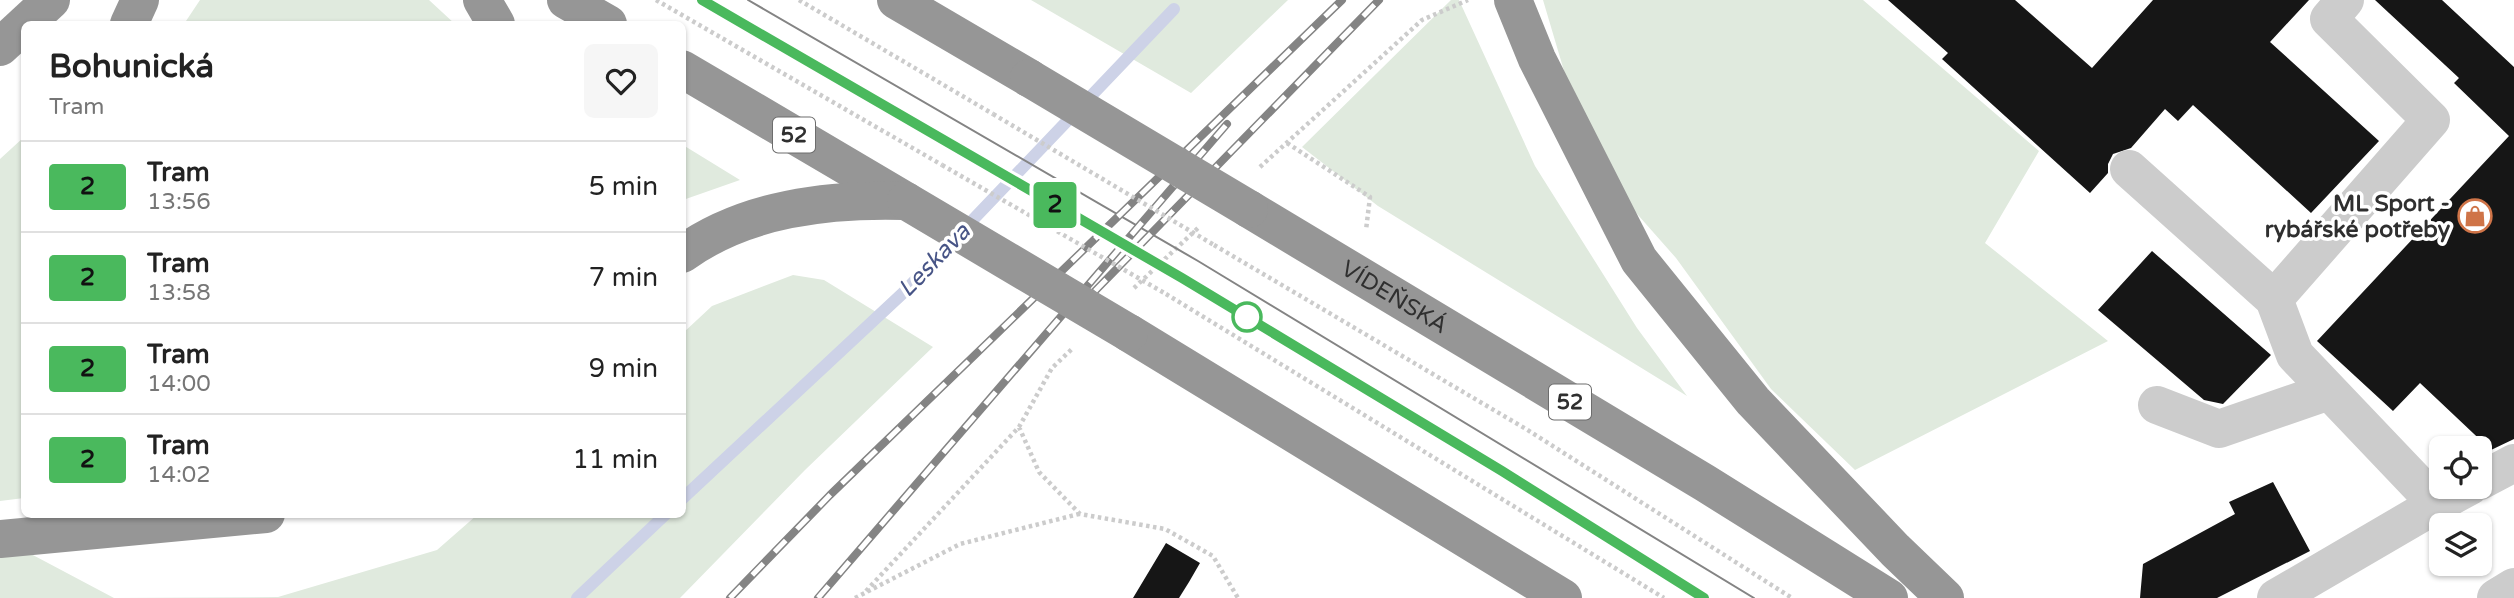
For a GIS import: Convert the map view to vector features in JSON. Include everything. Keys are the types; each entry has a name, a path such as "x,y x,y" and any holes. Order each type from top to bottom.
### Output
{"highway":[{"path":"28,21 51,0"},
{"path":"130,21 140,0"},
{"path":"482,0 494,21"},
{"path":"566,0 603,21"},
{"name":"VÍDEŇSKÁ","path":"897,0 1705,482 1889,598"},
{"path":"1513,0 1537,59 1639,260 1753,401 1895,550 1945,598"},
{"path":"0,47 21,28"},
{"name":"52","path":"686,71 1129,333 1563,598"},
{"path":"686,251 700,241 775,213 817,204 861,200 906,201"},
{"path":"0,539 223,518"}],"street":[{"path":"2274,299 2431,120 2329,19 2345,0"},
{"path":"2129,169 2274,299 2295,355 2437,504"},
{"path":"2157,405 2219,429 2329,391"},
{"path":"2492,475 2514,463"},
{"path":"2276,598 2446,499"},
{"path":"2496,598 2514,587"}],"path":[{"path":"656,0 1166,294 1664,598"},
{"path":"799,0 1526,429 1792,598"},
{"path":"1259,168 1422,20 1468,0"},
{"path":"1287,143 1370,197"},
{"path":"1131,292 1200,225"},
{"path":"866,591 1019,427 1052,368 1082,339"},
{"path":"1019,427 1039,472 1080,514"},
{"path":"855,598 960,544 1080,514 1166,529 1213,556 1238,598"}],"shaded area":[{"path":"200,0 429,0 452,21 186,21"},
{"path":"1031,0 1288,0 1191,93"},
{"path":"1451,0 1459,0 1535,166 1637,328 1687,396 1378,206 1302,147"},
{"path":"1543,0 1863,0 2039,151 1985,243 2108,341 1855,470 1771,389 1676,258 1600,172 1578,118"},
{"path":"21,140 21,498 0,501 0,159"},
{"path":"686,147 740,180 686,199"},
{"path":"793,275 824,280 933,347 805,470 680,598 114,598 278,597 437,550 474,518 686,518 686,330 712,306"},
{"path":"31,554 114,598 0,598 0,557"}],"building":[{"path":"1888,0 2015,0 2092,68 2153,0 2309,0 2270,42 2379,141 2311,213 2193,105 2178,121 2165,109 2131,148 2113,154 2108,164 2108,173 2090,193 1942,59 1948,53"},
{"path":"2375,0 2442,0 2514,67 2514,439 2492,450 2492,436 2476,436 2420,383 2393,411 2317,341 2509,136 2454,83 2459,78"},
{"path":"2152,251 2271,355 2223,404 2204,400 2098,310"},
{"path":"2273,482 2310,551 2217,598 2140,598 2143,564 2235,514 2229,502"},
{"path":"1166,543 1200,563 1189,582 1179,598 1133,598"}],"waterway":[{"name":"Leskava","path":"686,495 903,293 1174,9"},
{"name":"Leskava","path":"577,598 662,518"}],"tram line":[{"path":"702,0 1182,278 1502,471 1704,598"},
{"name":"2","path":"702,0 1182,278 1502,471 1704,598"},
{"path":"748,0 1198,261 1754,598"}],"railway":[{"path":"730,598 830,495 1342,0"},
{"path":"1095,291 1379,0"},
{"path":"818,598 1227,124"}],"place":[{"name":"ML Sport - rybářské potřeby","path":"2475,216"}]}
